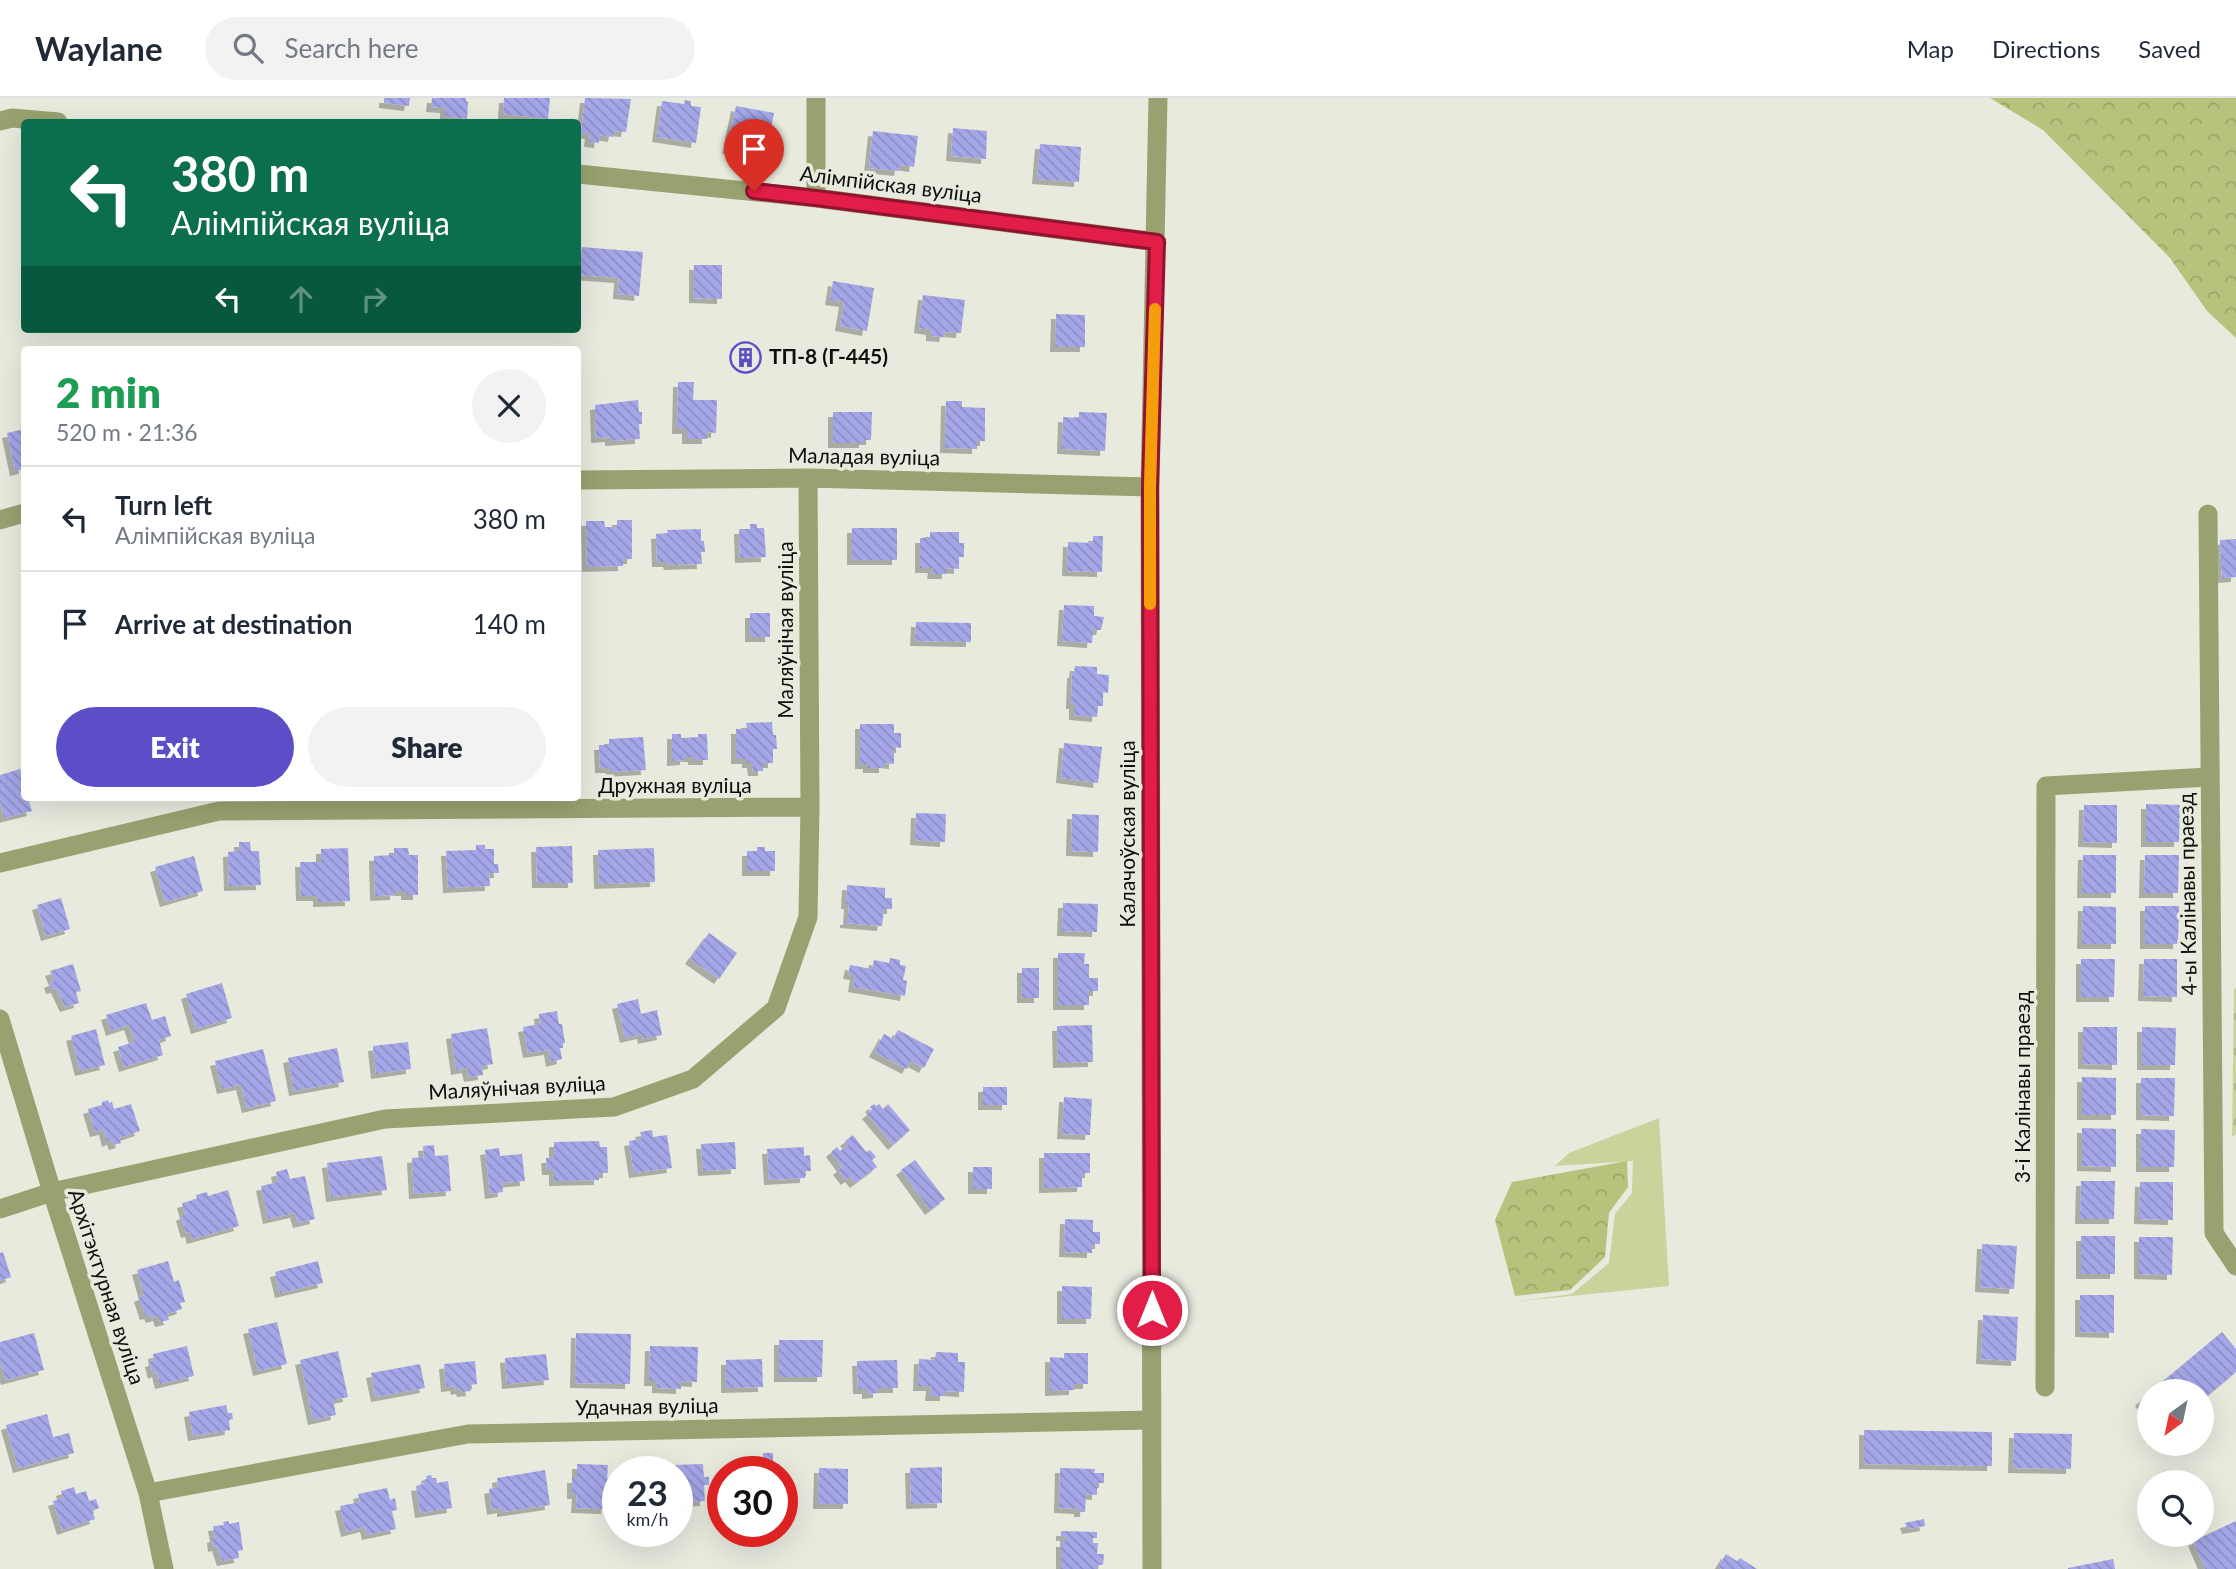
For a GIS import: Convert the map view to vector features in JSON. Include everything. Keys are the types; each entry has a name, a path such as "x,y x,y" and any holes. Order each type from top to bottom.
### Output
{"street":[{"path":"816,98 816,198"},
{"name":"Калачоўская вуліца","path":"1152,1569 1150,487 1158,98"},
{"path":"0,121 24,119"},
{"name":"Алімпійская вуліца","path":"581,174 816,198 1157,242"},
{"name":"Маладая вуліца","path":"581,480 808,478 1150,487"},
{"name":"Маляўнічая вуліца","path":"0,1209 52,1192 385,1119 614,1107 693,1079 776,1008 808,917 808,478"},
{"path":"0,520 21,514"},
{"name":"4-ы Калінавы праезд","path":"2208,514 2214,1233 2236,1266"},
{"name":"3-і Калінавы праезд","path":"2045,1387 2046,786 2209,777"},
{"name":"Дружная вуліца","path":"0,863 219,811 810,807"},
{"name":"Архітэктурная вуліца","path":"0,1020 148,1493 164,1569"},
{"name":"Удачная вуліца","path":"148,1493 468,1434 1152,1420"}],"green space":[{"path":"1990,98 2236,98 2236,338 2207,311 2170,258 2043,130"},
{"path":"2236,988 2236,1134 2232,1137 2234,989"},
{"path":"1659,1118 1669,1286 1513,1302 1572,1294 1609,1263 1615,1214 1632,1193 1633,1161 1555,1166 1569,1153"},
{"path":"1627,1161 1628,1187 1609,1213 1605,1257 1570,1290 1515,1296 1495,1220 1512,1182"}],"building":[{"path":"384,98 410,98 409,106 384,103"},
{"path":"432,98 466,98 467,119 445,116 445,108 431,107"},
{"path":"504,98 550,98 548,119 503,114"},
{"path":"585,98 631,99 626,132 614,131 613,137 600,135 599,143 589,142 590,134 581,133"},
{"path":"685,100 691,101 691,106 701,107 696,143 657,137 662,101 684,104"},
{"path":"736,106 774,113 771,129 777,130 775,143 769,142 766,157 727,149"},
{"path":"953,128 987,131 986,159 951,156"},
{"path":"873,131 918,136 914,167 900,165 899,171 869,168"},
{"path":"1040,144 1081,147 1079,182 1037,179"},
{"path":"582,247 643,252 639,296 618,294 619,278 581,275"},
{"path":"694,265 722,265 722,299 694,298"},
{"path":"833,281 874,288 867,331 840,326 844,302 830,300"},
{"path":"923,295 965,300 961,333 945,332 944,337 931,336 931,330 919,328"},
{"path":"1056,314 1085,315 1085,347 1055,347"},
{"name":"ТП-8 (Г-445)","path":"742,348 752,349 751,366 740,365"},
{"path":"678,382 694,382 693,400 717,400 716,433 707,432 707,439 687,439 687,429 677,429"},
{"path":"638,400 639,412 642,412 642,424 639,424 640,439 610,441 610,437 596,438 595,405"},
{"path":"946,401 962,401 962,407 985,408 985,441 977,441 977,449 945,448"},
{"path":"833,412 872,412 871,440 864,440 864,443 833,443"},
{"path":"1079,412 1107,413 1105,451 1062,449 1063,417 1079,418"},
{"path":"21,430 21,470 15,471 7,433"},
{"path":"617,520 632,520 632,559 623,559 623,566 587,567 586,521 604,521 605,527 617,527"},
{"path":"750,524 764,528 766,557 740,558 739,529 750,529"},
{"path":"852,528 897,528 897,560 852,560"},
{"path":"701,529 705,552 701,552 702,564 669,565 668,562 657,562 656,534 668,533 667,530"},
{"path":"930,532 959,532 959,543 964,543 964,557 959,557 959,569 947,568 947,574 932,574 933,568 920,568 920,538 930,538"},
{"path":"1093,536 1103,536 1102,572 1067,571 1068,542 1093,543"},
{"path":"2236,539 2236,577 2222,578 2220,540"},
{"path":"1064,605 1094,606 1094,616 1104,617 1101,630 1093,630 1092,643 1062,641"},
{"path":"750,613 770,613 770,637 750,637"},
{"path":"916,622 971,623 971,642 915,641"},
{"path":"1075,666 1097,667 1097,674 1109,675 1108,693 1103,692 1103,706 1098,706 1097,717 1074,715 1074,704 1071,704 1072,673"},
{"path":"772,722 777,749 773,749 773,763 763,763 763,771 753,771 752,763 747,763 747,759 736,759 736,729 747,729 746,723"},
{"path":"860,724 894,724 894,733 901,733 901,748 894,747 894,764 884,763 884,768 868,768 868,764 860,764"},
{"path":"672,734 681,734 681,738 707,734 708,760 685,757 685,760 672,761"},
{"path":"643,737 646,770 611,772 611,768 600,768 599,745 609,745 609,739"},
{"path":"1064,743 1102,747 1098,783 1061,778"},
{"path":"20,769 21,801 29,801 32,811 4,818 0,802 0,775"},
{"path":"2146,804 2180,805 2179,842 2146,842"},
{"path":"2084,805 2117,805 2117,843 2083,842"},
{"path":"916,813 946,814 945,842 915,840"},
{"path":"1072,814 1099,815 1098,852 1071,851"},
{"path":"239,842 250,842 251,851 259,851 261,885 229,886 228,852 239,851"},
{"path":"476,845 494,849 494,864 498,864 499,873 489,873 490,886 448,888 446,851 476,850"},
{"path":"572,846 573,883 537,883 536,847"},
{"path":"757,847 765,847 765,851 775,851 775,871 747,871 747,851 757,851"},
{"path":"348,848 350,901 318,902 318,896 301,896 300,862 321,862 321,849"},
{"path":"394,848 408,848 409,855 418,855 418,895 395,891 395,895 375,896 374,856 394,855"},
{"path":"654,848 655,882 599,884 598,850"},
{"path":"2083,855 2116,855 2116,893 2082,893"},
{"path":"2145,855 2179,855 2178,893 2144,893"},
{"path":"194,856 203,891 165,902 155,867"},
{"path":"847,885 885,888 885,898 892,898 892,909 884,909 882,926 845,923 845,920 848,920 849,904 846,904"},
{"path":"61,898 70,929 46,936 37,905"},
{"path":"1063,903 1098,904 1097,932 1062,931"},
{"path":"2083,906 2116,907 2116,944 2082,944"},
{"path":"2145,906 2179,906 2178,944 2145,944"},
{"path":"709,933 737,953 719,979 690,959"},
{"path":"1058,953 1085,953 1084,964 1089,964 1089,978 1098,978 1098,991 1089,991 1089,1005 1058,1005"},
{"path":"890,958 900,960 900,965 906,966 903,980 907,981 905,996 853,987 855,975 848,974 850,965 872,969 874,960 889,963"},
{"path":"2081,959 2115,959 2114,997 2081,997"},
{"path":"2144,959 2177,959 2177,997 2143,996"},
{"path":"73,964 81,991 76,992 79,1003 65,1007 56,988 51,989 49,983 54,981 50,971"},
{"path":"1022,968 1039,968 1039,998 1022,998"},
{"path":"222,983 232,1018 196,1029 186,994"},
{"path":"638,999 641,1014 657,1010 662,1035 643,1039 642,1034 625,1038 617,1004"},
{"path":"146,1003 152,1020 165,1016 171,1036 159,1040 163,1055 124,1067 118,1047 135,1042 129,1025 111,1031 106,1015"},
{"path":"557,1011 565,1043 563,1048 560,1048 562,1059 551,1062 549,1050 528,1053 523,1027 540,1024 539,1014"},
{"path":"1092,1025 1093,1062 1058,1063 1057,1026"},
{"path":"2083,1027 2117,1027 2117,1065 2083,1064"},
{"path":"2142,1027 2176,1028 2175,1065 2142,1065"},
{"path":"487,1028 493,1064 482,1066 483,1075 469,1077 467,1068 456,1070 451,1034"},
{"path":"96,1029 105,1065 80,1071 71,1036"},
{"path":"898,1030 934,1049 924,1068 911,1061 907,1069 874,1052 884,1034 893,1039"},
{"path":"408,1042 411,1069 376,1074 373,1046"},
{"path":"337,1048 344,1082 294,1091 288,1058"},
{"path":"263,1049 276,1101 247,1108 241,1085 222,1089 215,1061"},
{"path":"2082,1077 2116,1078 2116,1115 2082,1115"},
{"path":"2141,1078 2175,1078 2174,1116 2141,1115"},
{"path":"983,1087 1007,1087 1007,1105 983,1105"},
{"path":"1064,1097 1092,1099 1090,1135 1062,1134"},
{"path":"108,1100 109,1103 112,1102 114,1109 131,1104 140,1131 119,1138 121,1143 114,1145 112,1140 107,1142 104,1130 95,1132 88,1109"},
{"path":"874,1104 879,1104 883,1109 888,1104 910,1130 893,1145 867,1114"},
{"path":"2082,1128 2116,1129 2116,1167 2082,1166"},
{"path":"2141,1129 2175,1130 2174,1167 2141,1167"},
{"path":"652,1130 653,1137 667,1135 672,1168 634,1173 629,1141 642,1139 640,1132"},
{"path":"853,1135 866,1152 870,1150 876,1157 872,1160 877,1167 855,1183 850,1177 846,1180 838,1170 842,1167 831,1152 837,1147 840,1151 848,1145 845,1141"},
{"path":"599,1141 600,1147 607,1147 608,1173 599,1173 599,1180 554,1181 554,1170 547,1170 546,1158 554,1158 554,1142"},
{"path":"735,1142 736,1169 703,1171 701,1144"},
{"path":"434,1145 435,1156 448,1155 451,1191 414,1194 412,1158 424,1157 423,1146"},
{"path":"804,1147 804,1156 810,1155 811,1171 805,1171 805,1178 769,1180 767,1149"},
{"path":"499,1148 500,1156 522,1154 525,1181 502,1183 503,1192 490,1194 485,1150"},
{"path":"1044,1153 1090,1153 1090,1173 1082,1173 1082,1187 1044,1188"},
{"path":"382,1156 387,1190 331,1197 327,1163"},
{"path":"915,1160 945,1199 930,1210 901,1170"},
{"path":"973,1167 992,1167 992,1189 973,1189"},
{"path":"287,1169 290,1179 305,1176 315,1219 298,1223 295,1213 268,1219 261,1186 278,1182 276,1172"},
{"path":"2081,1181 2115,1181 2114,1219 2080,1219"},
{"path":"2140,1182 2173,1182 2173,1220 2139,1219"},
{"path":"228,1190 239,1226 192,1239 190,1232 186,1233 181,1216 185,1214 182,1203 197,1199 196,1195 207,1192 208,1196"},
{"path":"1065,1219 1093,1220 1093,1232 1100,1232 1100,1244 1092,1244 1092,1253 1064,1252"},
{"path":"2081,1236 2115,1236 2115,1274 2081,1274"},
{"path":"2139,1237 2173,1237 2172,1275 2139,1274"},
{"path":"1982,1244 2017,1246 2014,1289 1980,1287"},
{"path":"3,1252 11,1277 0,1281 0,1253"},
{"path":"168,1261 174,1282 179,1280 185,1302 180,1303 182,1309 167,1314 169,1320 160,1322 158,1316 151,1318 149,1314 145,1315 139,1297 144,1295 137,1270"},
{"path":"318,1261 323,1283 280,1293 275,1272"},
{"path":"1062,1286 1092,1287 1091,1319 1062,1319"},
{"path":"2080,1295 2114,1295 2114,1333 2080,1332"},
{"path":"1983,1315 2018,1317 2016,1361 1981,1359"},
{"path":"277,1322 287,1364 258,1371 248,1329"},
{"path":"2222,1332 2236,1349 2236,1372 2214,1390 2214,1379 2165,1379"},
{"path":"34,1333 44,1370 6,1380 0,1362 0,1342"},
{"path":"576,1333 631,1334 630,1384 575,1383"},
{"path":"779,1340 823,1340 822,1377 779,1377"},
{"path":"187,1346 194,1376 160,1384 157,1372 153,1374 150,1362 154,1361 153,1354"},
{"path":"650,1346 698,1347 697,1382 681,1381 681,1389 657,1388 657,1381 649,1381"},
{"path":"338,1351 348,1397 333,1400 336,1415 313,1420 300,1360"},
{"path":"936,1352 958,1353 958,1362 965,1362 964,1392 945,1391 945,1396 930,1396 931,1386 918,1386 919,1359 935,1360"},
{"path":"1064,1353 1088,1353 1088,1384 1074,1384 1074,1390 1050,1391 1050,1357 1064,1358"},
{"path":"546,1354 549,1380 507,1384 505,1358"},
{"path":"762,1359 763,1387 726,1388 726,1360"},
{"path":"897,1360 898,1388 878,1388 878,1393 867,1394 867,1389 858,1389 857,1361"},
{"path":"475,1361 477,1384 470,1385 471,1391 462,1392 461,1389 456,1390 455,1386 446,1387 444,1364"},
{"path":"420,1364 425,1388 376,1397 371,1373"},
{"path":"226,1405 233,1419 229,1420 230,1430 193,1436 189,1412"},
{"path":"47,1414 53,1437 69,1433 74,1453 18,1468 6,1425"},
{"path":"1864,1430 1992,1432 1992,1466 1864,1464"},
{"path":"2014,1433 2072,1434 2071,1469 2013,1468"},
{"path":"577,1464 602,1465 602,1509 576,1508 577,1494 572,1494 572,1478 577,1478"},
{"path":"693,1464 703,1464 704,1477 707,1477 707,1485 704,1485 705,1501 693,1502"},
{"path":"942,1467 942,1503 911,1504 910,1468"},
{"path":"819,1468 848,1469 848,1504 818,1504"},
{"path":"1060,1468 1095,1469 1094,1473 1104,1473 1104,1483 1097,1483 1097,1495 1086,1494 1085,1512 1059,1508"},
{"path":"545,1470 550,1505 502,1512 502,1508 492,1510 489,1489 498,1487 497,1478"},
{"path":"431,1475 436,1478 437,1483 448,1481 452,1508 420,1513 416,1486 424,1485 423,1480"},
{"path":"74,1487 76,1494 86,1491 89,1501 96,1499 99,1508 92,1511 95,1519 62,1530 53,1501 63,1498 61,1491"},
{"path":"387,1488 390,1500 395,1498 397,1510 392,1511 396,1529 367,1535 365,1527 346,1532 340,1506 360,1502 358,1494"},
{"path":"1924,1519 1925,1526 1907,1529 1905,1523"},
{"path":"229,1521 229,1524 239,1522 243,1550 238,1551 239,1558 222,1561 217,1546 213,1547 213,1526 224,1525 223,1522"},
{"path":"2236,1521 2236,1569 2205,1569 2196,1547 2214,1547 2214,1531"},
{"path":"1061,1531 1097,1532 1093,1543 1098,1543 1097,1554 1104,1554 1103,1565 1097,1565 1097,1569 1061,1569 1061,1542 1065,1542 1065,1536 1061,1536"},
{"path":"1726,1554 1737,1561 1740,1558 1757,1569 1718,1567"},
{"path":"2113,1559 2115,1569 2068,1569 2068,1568"}],"slow traffic":[{"path":"1150,604 1155,309"}],"place":[{"name":"ТП-8 (Г-445)","path":"746,357"}],"route":[{"path":"754,191 1157,242 1150,487 1152,1310"}]}
